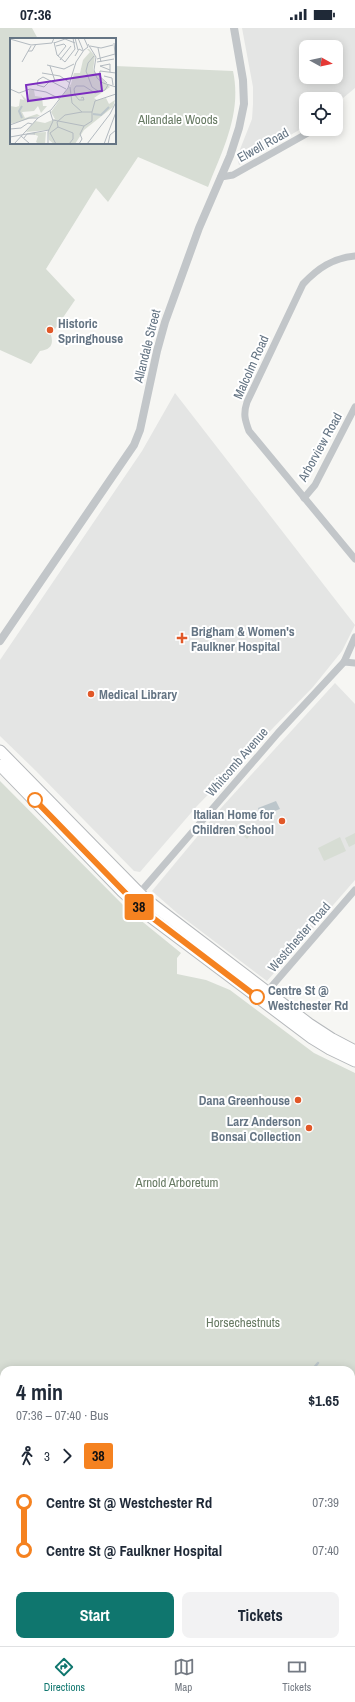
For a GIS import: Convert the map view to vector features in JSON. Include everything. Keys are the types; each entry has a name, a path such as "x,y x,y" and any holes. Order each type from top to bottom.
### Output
{"highway":[{"path":"0,751 136,897"},
{"path":"0,765 136,897 174,922 320,1043 355,1061"},
{"path":"264,996 320,1032 355,1051"}],"street":[{"name":"Allandale Street","path":"0,641 3,632 134,445 140,430 164,322 199,228 234,142 244,104 244,80 234,28"},
{"name":"Elwell Road","path":"221,177 233,175 303,136"},
{"name":"Malcolm Road","path":"355,256 336,260 324,265 313,272 303,284 244,411 244,419 249,432 355,558"},
{"name":"Arborview Road","path":"304,498 315,485 355,407"},
{"name":"Whitcomb Avenue","path":"136,897 273,739 344,662 355,637"},
{"path":"344,662 355,663"},
{"name":"Westchester Road","path":"264,996 355,890"}],"shaded area":[{"path":"242,28 355,28 355,88 343,98 343,92 299,92 299,130 239,165 237,157 252,119 253,87"},
{"name":"Brigham & Women's Faulkner Hospital","path":"175,393 355,625 342,651 313,687 197,806 140,872 134,871 0,736 0,660 142,451"},
{"name":"Italian Home for Children School","path":"335,683 355,704 355,880 267,981 177,913 152,891 221,808"},
{"path":"276,801 280,809 261,816 258,808"}],"green space":[{"name":"Allandale Woods","path":"0,28 32,28 37,38 10,38 10,144 116,144 116,66 233,71 235,102 230,130 208,187 138,157 108,202 96,188 46,269 75,300 51,335 52,342 49,348 40,351 31,364 0,350"},
{"name":"Arnold Arboretum","path":"0,781 128,910 181,953 177,958 177,974 206,980 230,990 314,1053 355,1073 355,1366 0,1366"},
{"path":"245,824 254,831 247,839 239,832"},
{"path":"355,833 355,844 349,847 345,838"},
{"path":"340,837 346,851 324,861 318,848"}],"bus line":[{"name":"38","path":"35,800 141,909 164,928 257,997"}],"place":[{"name":"Historic Springhouse","path":"50,330"},
{"name":"Brigham & Women's Faulkner Hospital","path":"182,638"},
{"name":"Medical Library","path":"91,694"},
{"name":"Italian Home for Children School","path":"282,821"},
{"name":"Centre St @ Westchester Rd","path":"257,997"},
{"name":"Dana Greenhouse","path":"298,1100"},
{"name":"Larz Anderson Bonsai Collection","path":"309,1128"}],"park label":[{"name":"Horsechestnuts","path":"243,1322"}]}
